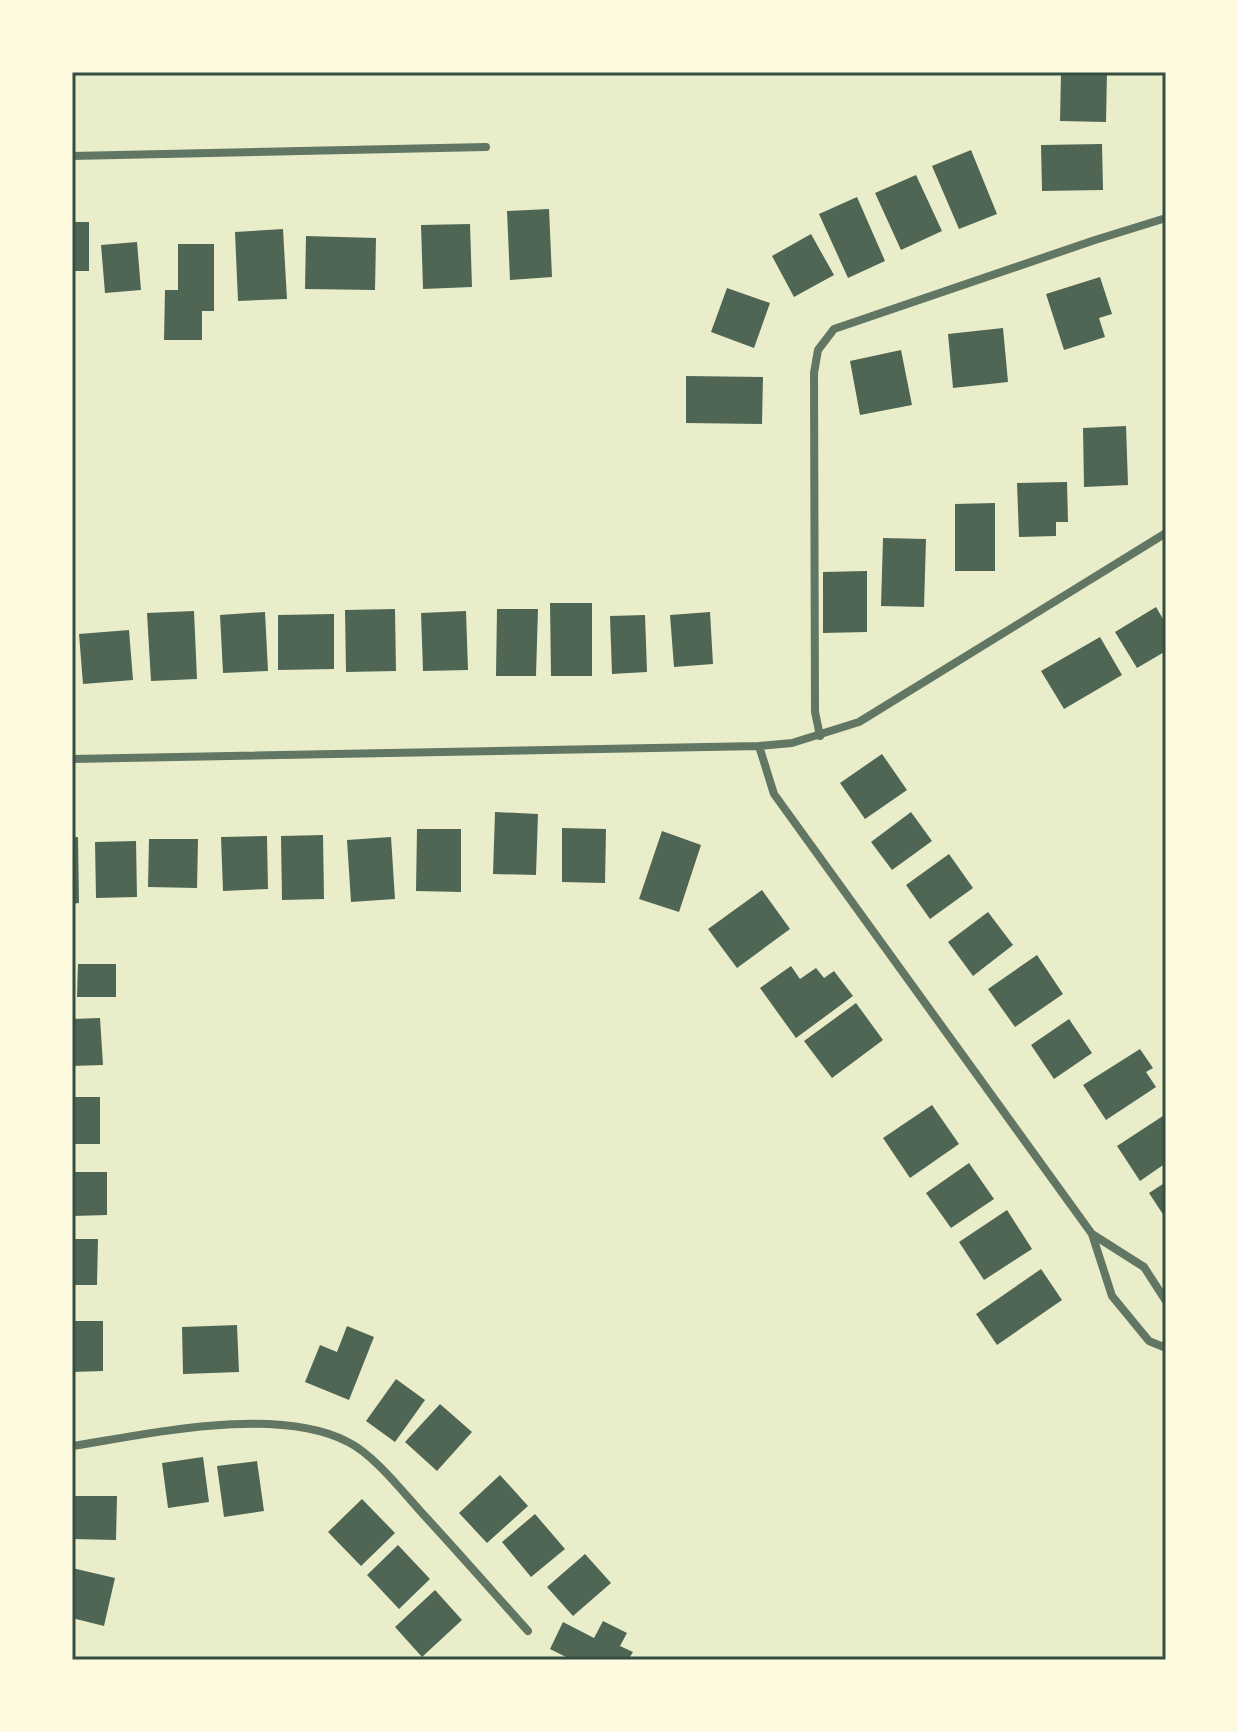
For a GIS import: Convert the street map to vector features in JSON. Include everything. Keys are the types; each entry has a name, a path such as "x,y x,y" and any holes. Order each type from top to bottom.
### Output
{"street":[{"path":"72,156 486,147"},
{"path":"820,736 815,712 812,489 814,373 818,350 834,329 1166,218"},
{"path":"72,759 792,743 859,722 1166,533"},
{"path":"759,746 774,794 1092,1234 1112,1296 1149,1341 1166,1348"},
{"path":"1092,1234 1144,1267 1166,1301"},
{"path":"72,1446 168,1431 250,1425 303,1427 330,1434 352,1443 393,1480 528,1631"}],"building":[{"path":"1061,72 1107,72 1106,122 1060,121"},
{"path":"1102,144 1103,190 1042,191 1041,145"},
{"path":"971,150 997,214 959,229 932,166"},
{"path":"916,175 942,231 901,250 875,193"},
{"path":"857,197 885,261 848,278 819,214"},
{"path":"549,209 552,277 510,280 507,211"},
{"path":"72,222 89,222 89,271 72,271"},
{"path":"470,224 472,287 423,289 421,225"},
{"path":"283,229 287,299 238,301 235,232"},
{"path":"811,234 834,275 794,297 772,256"},
{"path":"306,236 376,238 375,290 305,289"},
{"path":"137,242 141,290 105,293 101,245"},
{"path":"178,244 214,244 214,311 202,311 202,340 164,340 165,290 178,290"},
{"path":"1100,277 1112,314 1099,318 1105,337 1064,350 1046,294"},
{"path":"727,288 770,303 754,348 711,332"},
{"path":"1003,328 1008,382 953,388 948,334"},
{"path":"901,350 912,405 860,415 850,361"},
{"path":"686,376 763,377 762,424 686,423"},
{"path":"1126,426 1128,485 1084,487 1083,428"},
{"path":"1067,482 1068,522 1056,522 1056,536 1019,537 1017,483"},
{"path":"995,503 995,571 955,571 955,504"},
{"path":"883,538 926,539 924,607 881,606"},
{"path":"867,571 867,632 823,633 823,572"},
{"path":"550,603 592,603 592,676 551,676"},
{"path":"1156,607 1166,624 1166,651 1137,668 1115,632"},
{"path":"395,609 396,671 346,672 345,610"},
{"path":"497,609 538,609 536,676 496,676"},
{"path":"194,611 197,679 151,681 147,613"},
{"path":"466,611 468,670 423,671 421,613"},
{"path":"265,612 268,671 223,673 220,615"},
{"path":"710,612 713,664 674,667 670,615"},
{"path":"334,614 334,669 278,670 278,615"},
{"path":"645,615 647,672 612,674 610,616"},
{"path":"129,630 133,680 83,684 79,634"},
{"path":"1100,637 1122,675 1064,709 1041,671"},
{"path":"882,754 907,790 865,819 840,783"},
{"path":"495,812 538,814 536,875 493,874"},
{"path":"911,812 932,841 892,870 871,842"},
{"path":"562,828 606,829 605,883 562,882"},
{"path":"417,829 461,829 461,892 416,891"},
{"path":"662,831 701,845 679,912 639,899"},
{"path":"323,835 324,899 282,900 281,836"},
{"path":"267,836 268,889 223,891 221,837"},
{"path":"72,837 78,837 79,903 72,904"},
{"path":"391,837 395,899 351,902 347,840"},
{"path":"149,839 198,839 197,888 148,887"},
{"path":"136,841 137,897 96,898 95,842"},
{"path":"949,854 973,888 930,919 906,885"},
{"path":"762,890 790,929 737,968 708,929"},
{"path":"988,912 1013,945 973,976 948,942"},
{"path":"1037,955 1063,994 1015,1027 988,989"},
{"path":"78,964 116,964 116,997 77,997"},
{"path":"791,966 800,979 816,968 824,978 834,971 853,996 796,1038 760,988"},
{"path":"856,1003 883,1040 832,1078 804,1041"},
{"path":"100,1018 103,1065 72,1066 72,1019"},
{"path":"1069,1019 1092,1053 1054,1079 1031,1045"},
{"path":"1140,1049 1153,1068 1146,1072 1156,1087 1106,1120 1083,1085"},
{"path":"72,1097 100,1097 100,1144 72,1144"},
{"path":"932,1105 959,1144 910,1178 883,1138"},
{"path":"1166,1114 1166,1163 1140,1181 1117,1146"},
{"path":"969,1163 994,1199 951,1228 926,1193"},
{"path":"72,1172 107,1172 107,1215 72,1216"},
{"path":"1166,1182 1166,1219 1149,1193"},
{"path":"1007,1210 1032,1249 984,1280 959,1242"},
{"path":"72,1239 98,1239 97,1285 72,1285"},
{"path":"1041,1269 1062,1300 997,1345 976,1314"},
{"path":"72,1321 103,1321 103,1371 72,1372"},
{"path":"237,1325 239,1372 183,1374 182,1327"},
{"path":"347,1326 374,1337 349,1400 305,1382 320,1345 337,1352"},
{"path":"396,1379 425,1400 395,1442 366,1421"},
{"path":"440,1404 472,1432 437,1471 405,1442"},
{"path":"203,1457 209,1502 168,1508 162,1463"},
{"path":"257,1461 264,1511 224,1517 217,1466"},
{"path":"500,1475 528,1506 487,1543 459,1513"},
{"path":"72,1496 117,1496 116,1540 72,1539"},
{"path":"362,1499 395,1533 361,1566 328,1532"},
{"path":"535,1514 565,1549 531,1577 502,1542"},
{"path":"398,1545 430,1579 399,1609 367,1575"},
{"path":"585,1554 611,1583 573,1616 547,1587"},
{"path":"72,1568 115,1578 104,1626 72,1618"},
{"path":"435,1590 462,1620 422,1657 395,1627"},
{"path":"603,1621 627,1633 620,1646 633,1652 628,1660 572,1660 550,1649 563,1622 594,1638"}]}
